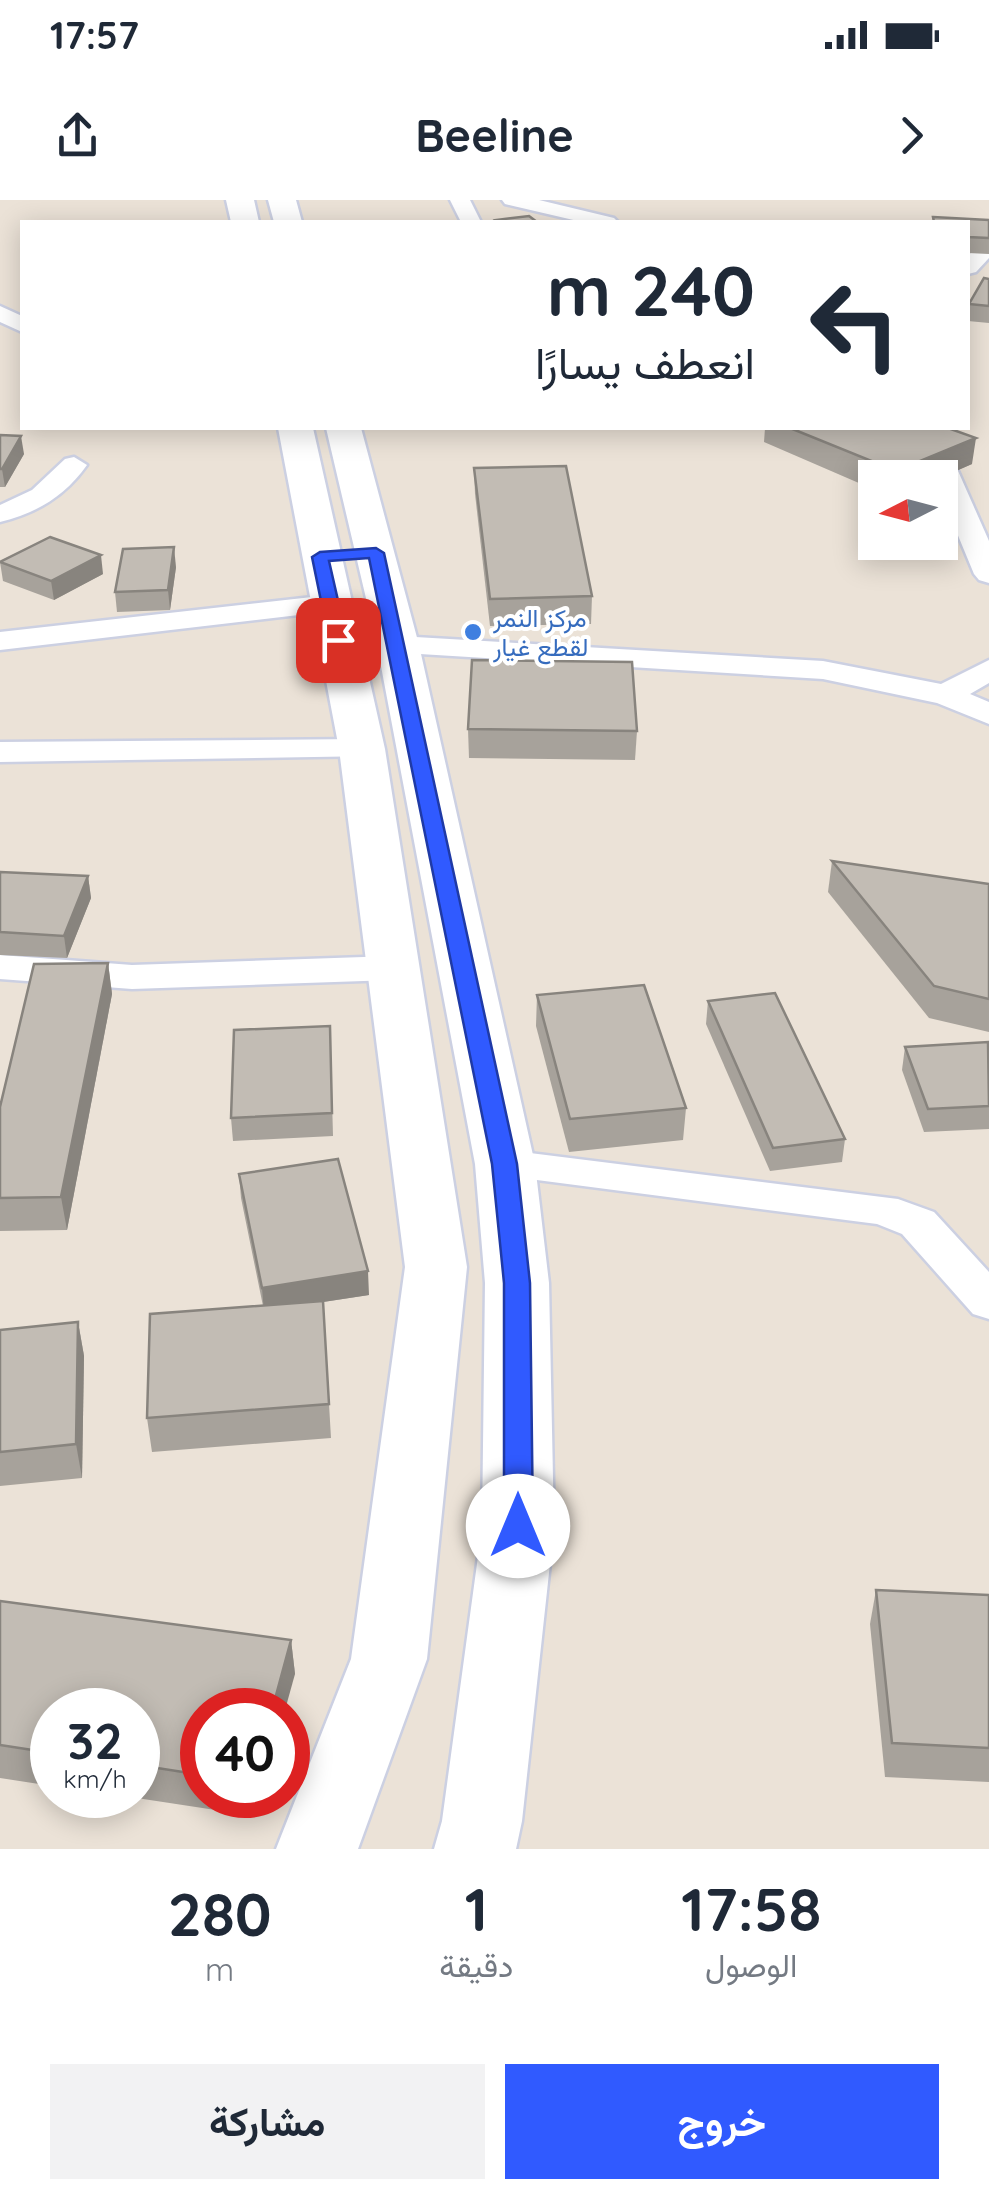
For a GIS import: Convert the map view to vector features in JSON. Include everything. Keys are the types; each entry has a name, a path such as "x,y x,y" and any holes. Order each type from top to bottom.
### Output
{"street":[{"path":"460,200 469,200"},
{"path":"512,200 599,220"},
{"path":"970,265 989,246"},
{"path":"297,430 342,572 398,645 505,1164 517,1283 518,1526 482,1821 475,1849"},
{"path":"317,1849 389,1659 436,1266 362,749 342,572 343,430"},
{"path":"927,430 989,574"},
{"path":"0,514 30,506 56,489 74,465"},
{"path":"0,641 342,572"},
{"path":"398,645 823,670 946,695 989,714"},
{"path":"946,695 989,669"},
{"path":"0,752 362,749"},
{"path":"0,967 132,977 393,968"},
{"path":"505,1164 882,1210 918,1223 989,1302"}],"building":[{"path":"529,216 534,220 496,220"},
{"path":"933,217 989,220 989,238 970,237 970,220"},
{"path":"984,278 989,279 989,306 970,302"},
{"path":"795,430 954,430 976,438 923,460 869,460"},
{"path":"0,435 21,436 2,469 0,469"},
{"path":"566,466 592,596 490,599 474,468"},
{"path":"50,537 101,555 51,581 0,562"},
{"path":"174,547 168,590 115,592 123,549"},
{"path":"472,660 632,662 637,731 468,729"},
{"path":"832,861 989,884 989,999 934,986"},
{"path":"0,872 88,876 64,936 0,932"},
{"path":"108,963 61,1197 0,1198 0,1107 34,964"},
{"path":"644,985 686,1108 570,1119 537,995"},
{"path":"775,993 845,1139 773,1148 708,1001"},
{"path":"330,1026 332,1113 231,1118 234,1030"},
{"path":"988,1042 989,1106 928,1109 905,1047"},
{"path":"338,1159 368,1271 262,1288 239,1174"},
{"path":"323,1301 329,1404 147,1418 150,1314"},
{"path":"78,1322 76,1444 0,1452 0,1330"},
{"path":"876,1590 989,1595 989,1748 892,1743"},
{"path":"0,1601 291,1640 278,1688 180,1688 180,1772 160,1768 160,1688 30,1688 30,1750 0,1745"}],"place":[{"name":"مركز النمر لقطع غيار","path":"473,632"}],"route":[{"path":"338,640 320,557 376,553 505,1164 517,1283 518,1526"}]}
